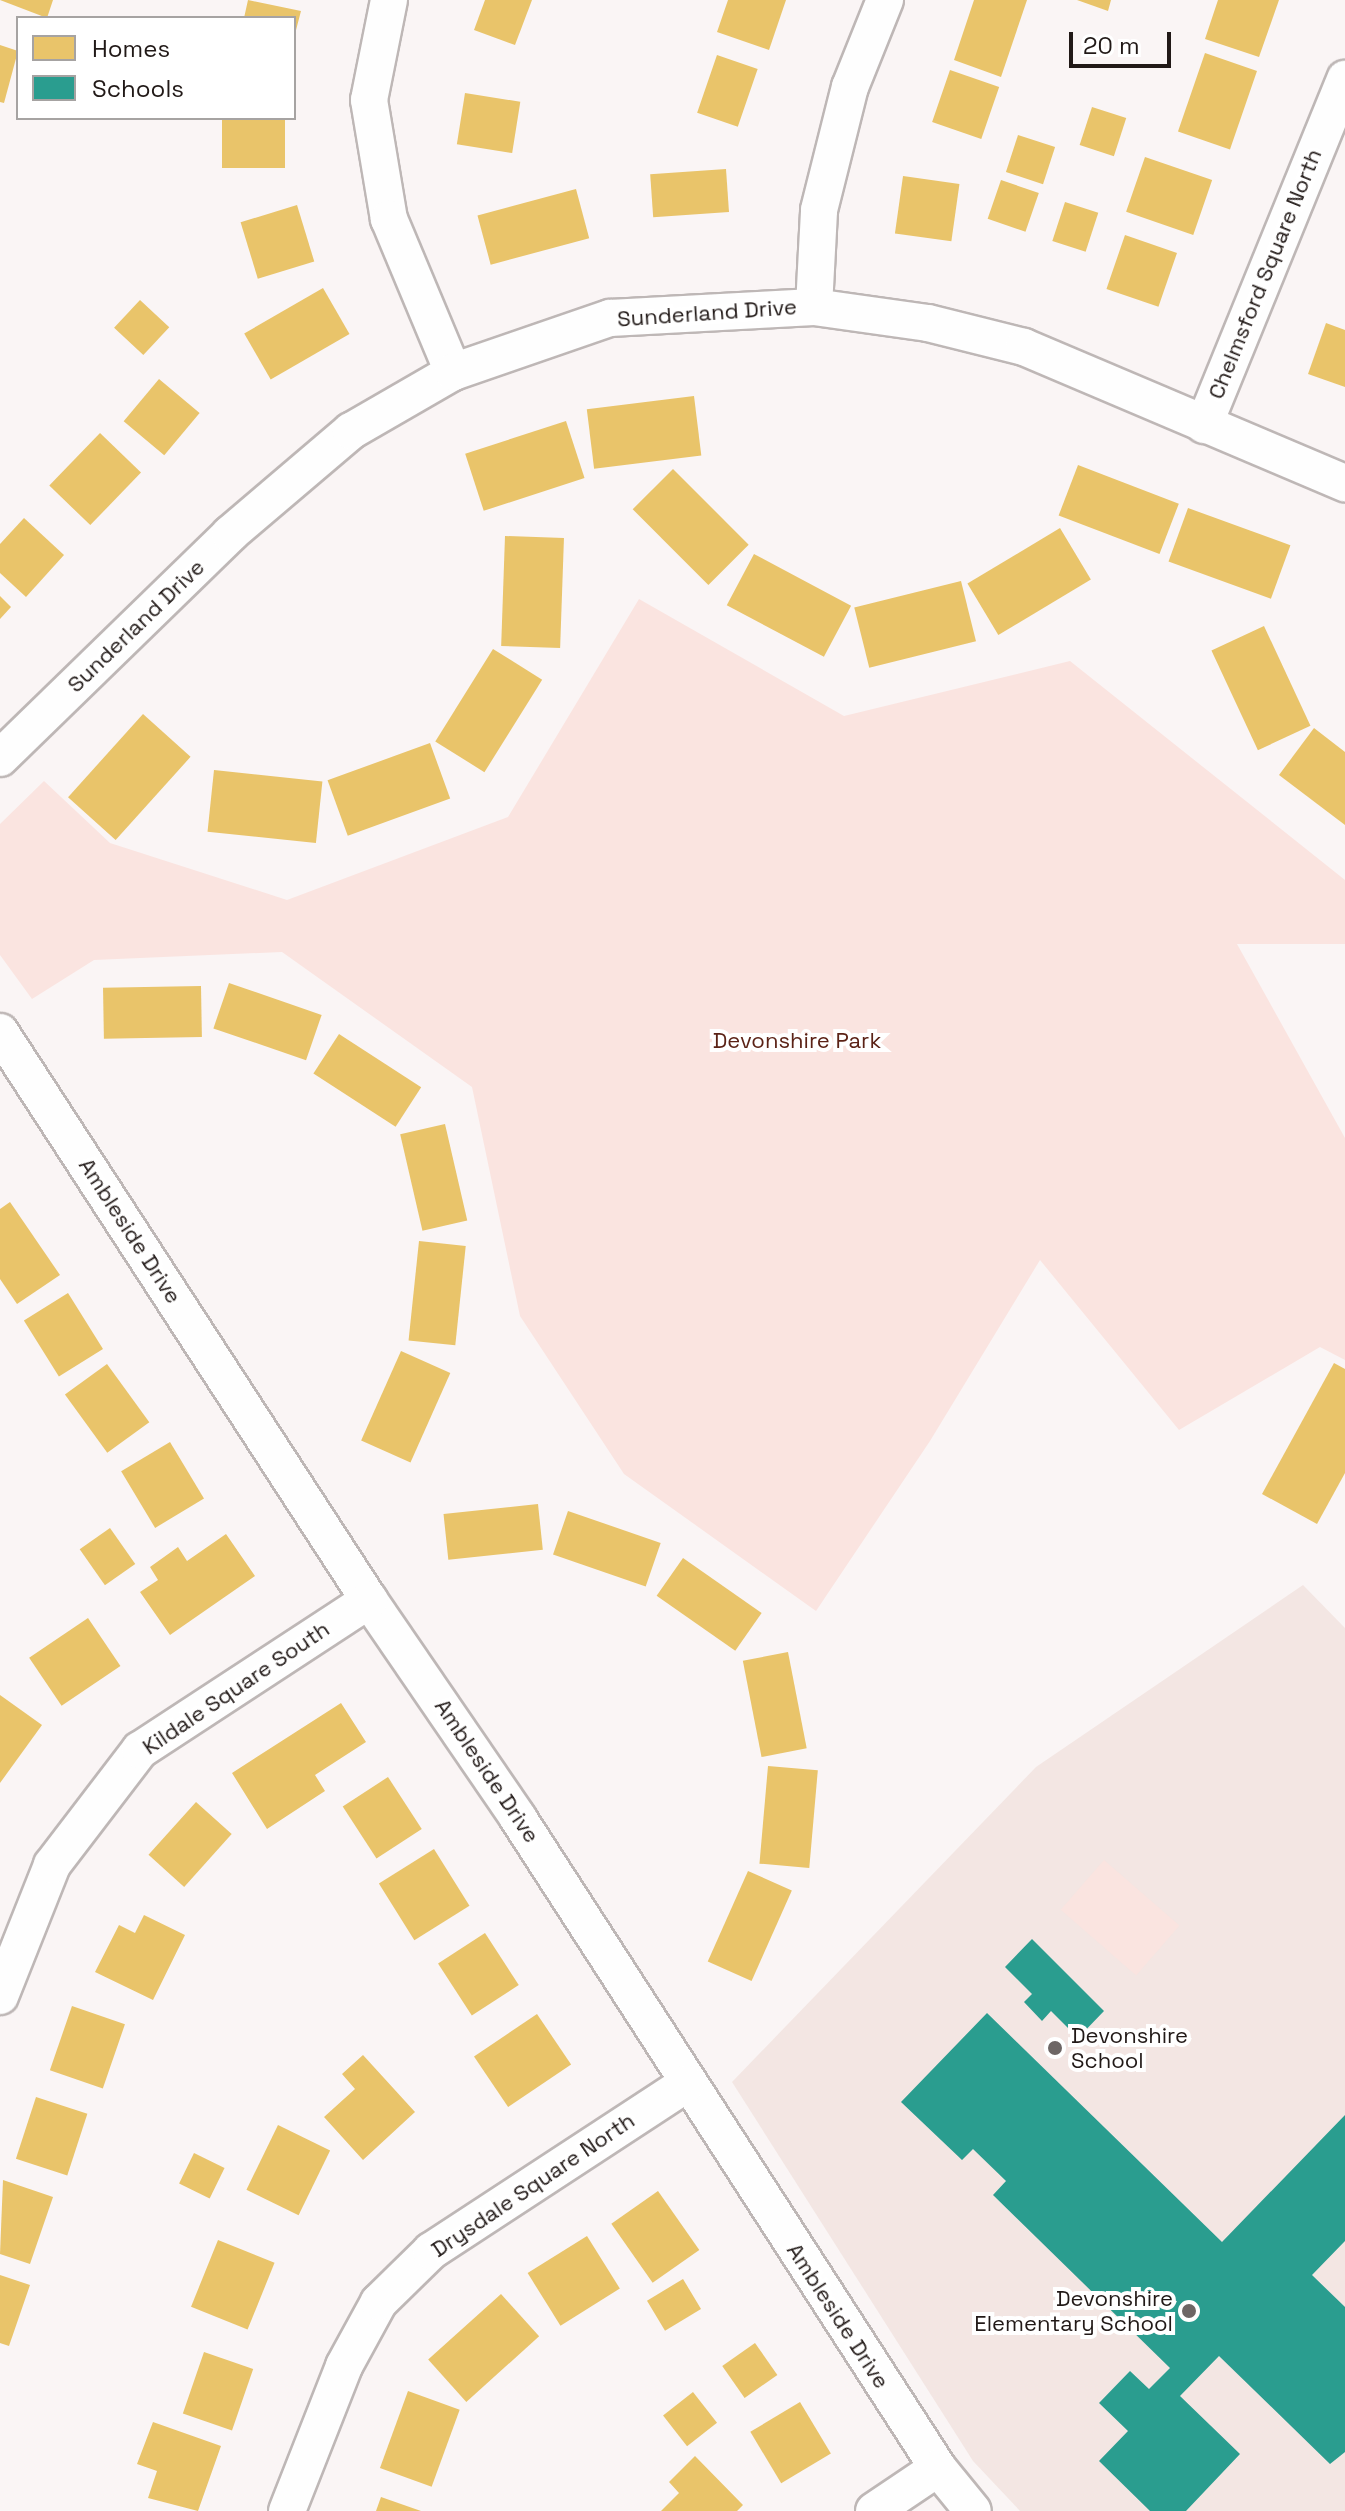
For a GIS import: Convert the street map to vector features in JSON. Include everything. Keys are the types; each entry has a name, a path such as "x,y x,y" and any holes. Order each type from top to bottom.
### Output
{"street":[{"path":"389,0 369,100 389,219 453,372"},
{"path":"814,307 819,210 850,87 885,0"},
{"name":"Chelmsford Square North","path":"1204,425 1345,79"},
{"name":"Sunderland Drive","path":"0,758 230,534 351,431 453,372 610,318 814,307 928,323 1024,347 1345,483"},
{"name":"Ambleside Drive","path":"0,1032 369,1600 518,1818 686,2084 938,2468 973,2511"},
{"name":"Kildale Square South","path":"0,1996 52,1865 140,1750 369,1600"},
{"name":"Drysdale Square North","path":"287,2511 344,2366 379,2302 431,2251 686,2084"},
{"path":"874,2511 938,2468"}],"shaded area":[{"name":"Devonshire School","path":"1303,1585 1345,1628 1345,2511 1020,2511 973,2461 732,2082 1036,1767"}],"green space":[{"name":"Devonshire Park","path":"639,599 844,716 1070,661 1345,880 1345,944 1237,944 1345,1138 1345,1360 1320,1347 1179,1430 1040,1260 930,1441 816,1611 624,1474 520,1316 472,1087 282,952 94,960 32,999 0,955 0,824 44,781 110,843 287,900 508,817"},
{"path":"1104,1860 1179,1926 1136,1975 1061,1910"}],"building: Homes":[{"path":"0,0 53,0 48,16"},
{"path":"248,0 301,11 296,30 296,16 244,16"},
{"path":"485,0 532,0 515,45 474,30"},
{"path":"728,0 786,0 769,50 717,32"},
{"path":"974,0 1027,0 1001,77 954,60"},
{"path":"1077,0 1111,0 1108,11"},
{"path":"1218,0 1279,0 1259,57 1205,39"},
{"path":"0,45 16,50 16,58 4,103 0,102"},
{"path":"1205,53 1257,71 1230,149 1178,131"},
{"path":"717,55 758,69 738,127 697,113"},
{"path":"950,70 999,87 981,139 932,122"},
{"path":"465,93 520,102 512,153 457,144"},
{"path":"1092,107 1126,118 1114,156 1080,145"},
{"path":"222,120 285,120 285,168 222,168"},
{"path":"1018,135 1055,147 1043,184 1006,172"},
{"path":"1145,157 1212,180 1193,235 1126,212"},
{"path":"726,169 729,212 653,217 650,174"},
{"path":"903,176 959,184 951,241 895,233"},
{"path":"1001,180 1039,193 1025,232 988,219"},
{"path":"576,189 589,238 491,265 477,215"},
{"path":"1065,202 1098,213 1086,252 1052,241"},
{"path":"297,205 314,261 258,279 241,222"},
{"path":"1125,235 1177,253 1158,307 1106,289"},
{"path":"323,288 350,334 271,379 244,334"},
{"path":"140,300 169,327 143,355 114,328"},
{"path":"1326,323 1345,330 1345,387 1308,374"},
{"path":"159,379 200,413 164,455 124,421"},
{"path":"694,396 701,456 594,469 587,409"},
{"path":"566,421 585,478 484,511 465,454"},
{"path":"100,433 141,473 90,525 49,486"},
{"path":"1078,465 1179,504 1159,554 1059,515"},
{"path":"673,469 749,545 708,585 633,509"},
{"path":"1188,508 1290,545 1271,599 1169,562"},
{"path":"24,518 64,555 26,597 0,573 0,544"},
{"path":"1060,528 1091,579 998,635 967,584"},
{"path":"505,536 564,538 560,648 501,646"},
{"path":"754,554 851,606 824,657 727,605"},
{"path":"961,581 976,641 869,668 854,608"},
{"path":"0,596 11,607 0,619"},
{"path":"1264,626 1310,726 1258,750 1211,651"},
{"path":"493,649 542,680 484,772 435,741"},
{"path":"143,714 191,757 116,840 68,797"},
{"path":"1314,728 1345,752 1345,825 1279,775"},
{"path":"430,743 450,798 348,836 328,780"},
{"path":"214,770 322,781 316,843 208,832"},
{"path":"229,983 322,1015 306,1060 213,1028"},
{"path":"201,986 202,1037 104,1039 103,988"},
{"path":"339,1034 421,1087 396,1127 313,1073"},
{"path":"445,1124 467,1220 422,1231 400,1134"},
{"path":"10,1202 60,1275 17,1304 0,1279 0,1209"},
{"path":"419,1241 466,1246 455,1345 409,1340"},
{"path":"68,1293 103,1349 59,1377 24,1321"},
{"path":"401,1351 450,1373 410,1462 361,1441"},
{"path":"1334,1363 1345,1369 1345,1473 1317,1524 1262,1494"},
{"path":"107,1364 149,1422 107,1453 65,1395"},
{"path":"170,1442 204,1499 155,1528 121,1471"},
{"path":"538,1504 543,1550 448,1560 444,1514"},
{"path":"568,1511 661,1543 646,1586 553,1554"},
{"path":"110,1528 135,1564 105,1585 80,1549"},
{"path":"226,1534 255,1576 170,1635 140,1592 158,1580 150,1567 178,1547 187,1561"},
{"path":"683,1558 762,1613 735,1651 657,1596"},
{"path":"88,1618 120,1666 62,1706 29,1658"},
{"path":"788,1652 807,1748 762,1757 743,1661"},
{"path":"0,1695 42,1725 0,1783"},
{"path":"341,1703 366,1742 315,1775 325,1791 267,1829 232,1773"},
{"path":"768,1766 818,1770 809,1868 759,1864"},
{"path":"388,1777 422,1829 376,1858 343,1806"},
{"path":"196,1802 232,1834 184,1887 148,1855"},
{"path":"434,1849 470,1906 414,1940 379,1883"},
{"path":"748,1871 792,1891 752,1981 708,1961"},
{"path":"144,1915 185,1935 153,2000 95,1972 119,1925 135,1933"},
{"path":"485,1933 519,1985 472,2015 438,1963"},
{"path":"72,2006 125,2024 103,2089 50,2070"},
{"path":"537,2014 571,2065 508,2107 474,2056"},
{"path":"363,2055 415,2112 363,2160 324,2117 355,2089 342,2074"},
{"path":"36,2097 87,2114 67,2176 16,2159"},
{"path":"278,2125 330,2150 299,2215 246,2190"},
{"path":"194,2153 225,2168 210,2198 179,2184"},
{"path":"3,2180 53,2197 30,2264 0,2254"},
{"path":"658,2191 699,2250 653,2283 611,2224"},
{"path":"587,2236 620,2289 560,2326 528,2273"},
{"path":"218,2240 275,2263 248,2330 191,2307"},
{"path":"0,2275 30,2285 9,2346 0,2343"},
{"path":"683,2279 701,2309 665,2331 647,2301"},
{"path":"501,2294 539,2336 466,2402 428,2360"},
{"path":"755,2343 777,2375 745,2398 722,2366"},
{"path":"204,2352 253,2369 232,2430 183,2413"},
{"path":"408,2391 460,2410 432,2487 380,2468"},
{"path":"693,2392 717,2423 687,2446 663,2415"},
{"path":"800,2402 831,2453 781,2483 750,2432"},
{"path":"153,2422 221,2446 198,2511 148,2498 157,2471 137,2464"},
{"path":"695,2456 743,2505 737,2511 661,2511 679,2493 669,2482"},
{"path":"381,2497 421,2511 376,2511"}],"building: Schools":[{"path":"1032,1939 1104,2011 1078,2038 1051,2011 1042,2021 1024,2002 1032,1994 1005,1967"},
{"name":"Devonshire School","path":"987,2013 1222,2242 1345,2115 1345,2241 1312,2275 1345,2307 1345,2452 1330,2464 1219,2356 1180,2396 1240,2454 1186,2511 1150,2511 1099,2461 1128,2431 1099,2403 1130,2371 1149,2389 1170,2368 993,2195 1006,2181 973,2149 962,2160 901,2102"}],"place":[{"name":"Devonshire School","path":"1055,2048"},
{"name":"Devonshire Elementary School","path":"1189,2311"}]}
